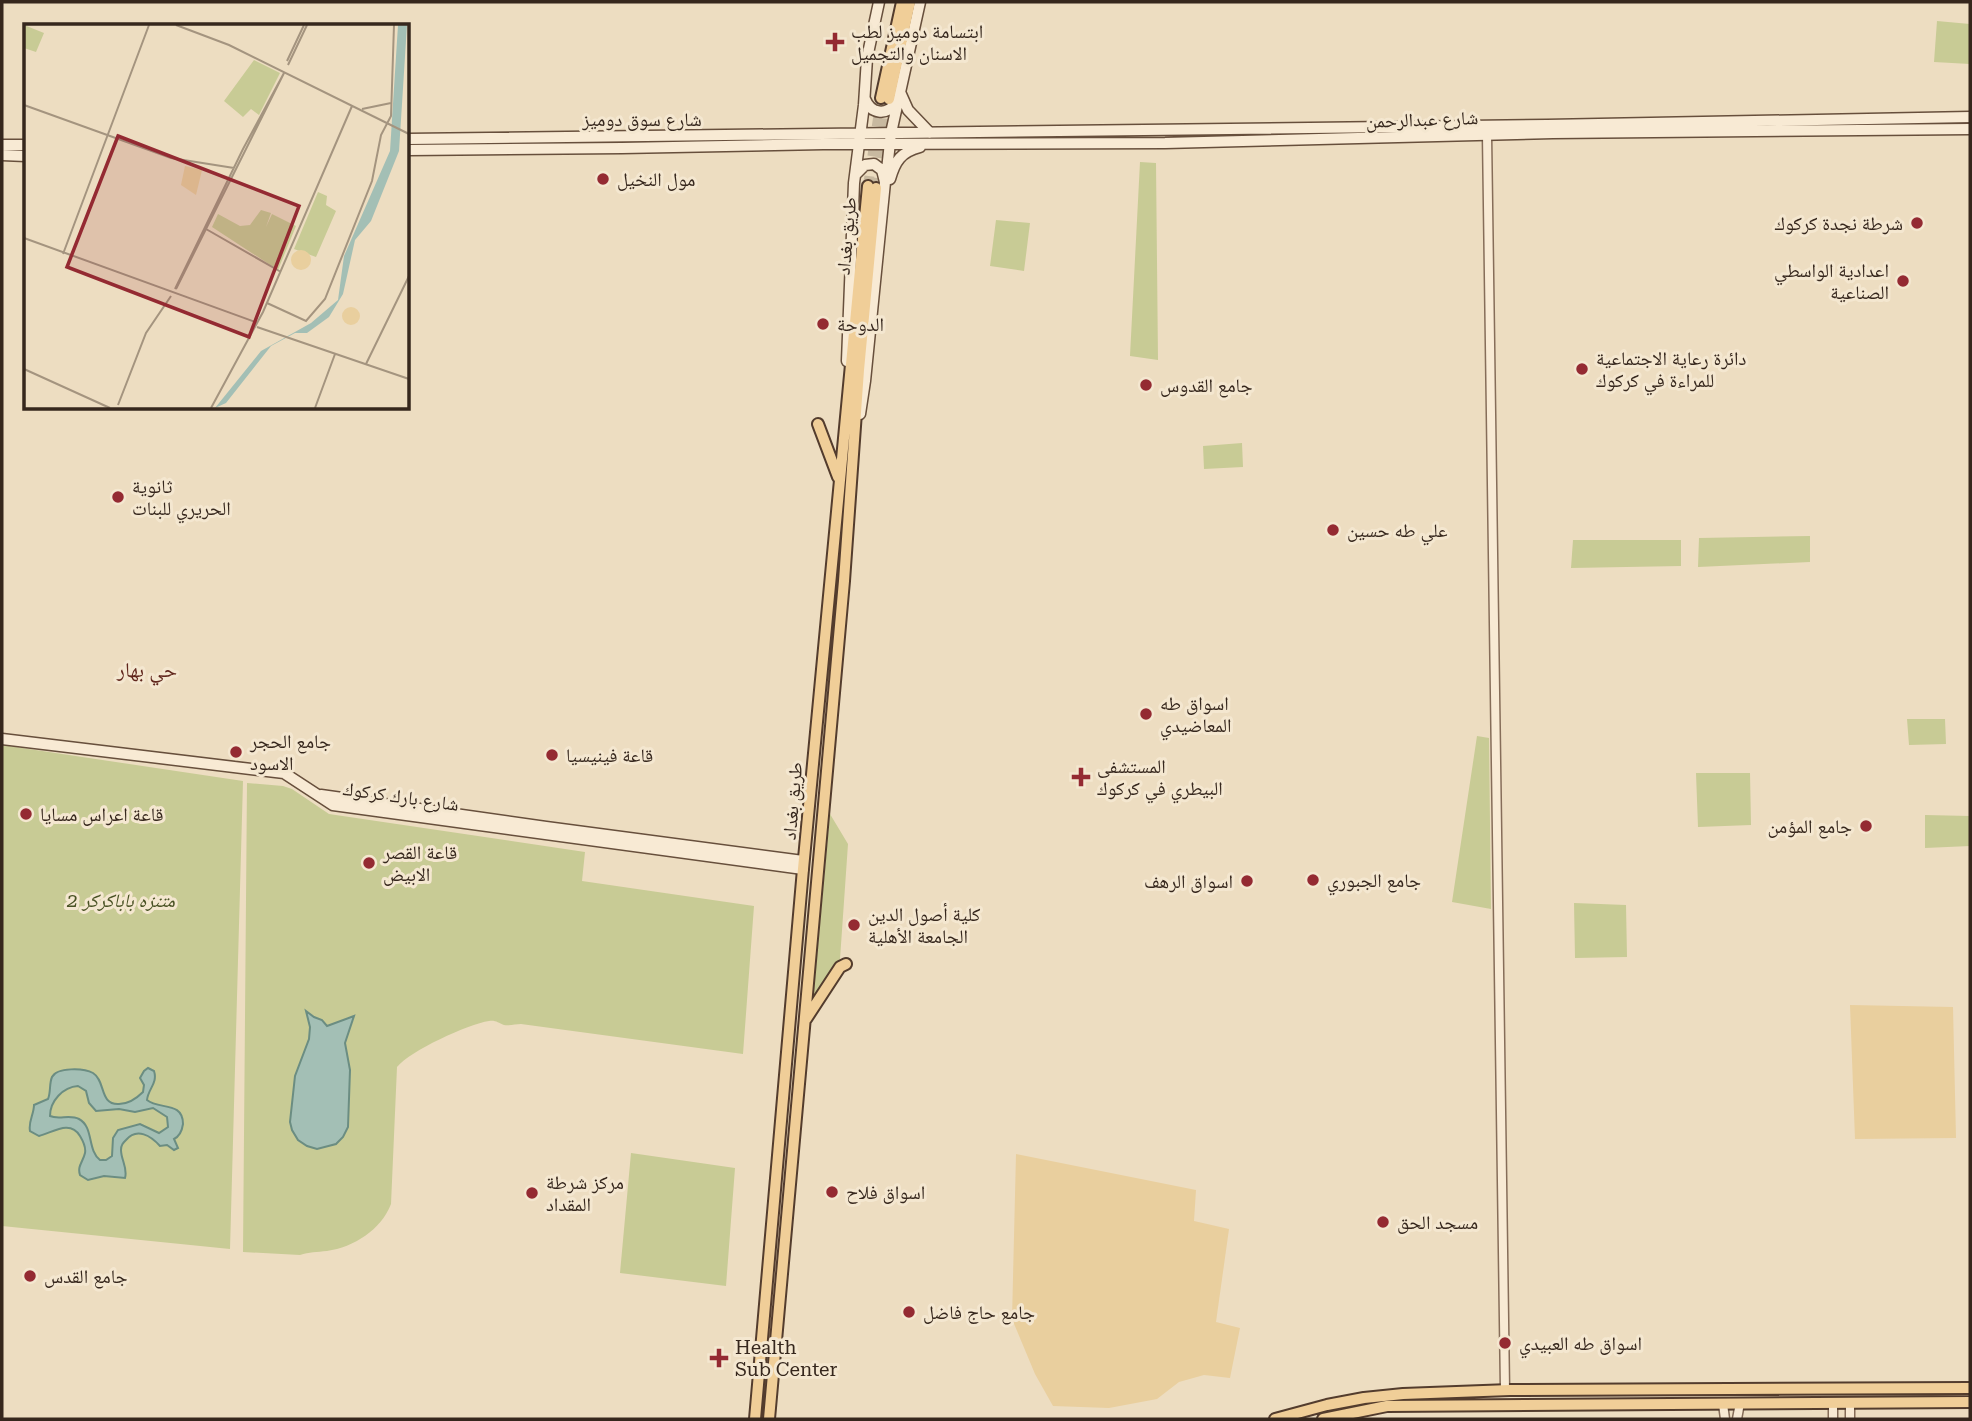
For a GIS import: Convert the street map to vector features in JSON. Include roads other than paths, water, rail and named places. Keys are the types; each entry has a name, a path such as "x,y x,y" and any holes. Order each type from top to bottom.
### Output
{"main road":[{"path":"849,445 854,183 867,58 879,2"},
{"path":"864,100 877,112 891,110 901,2"},
{"path":"883,207 876,189 890,140 892,97 910,2"},
{"path":"892,97 920,2"},
{"path":"892,97 930,133"},
{"path":"841,135 856,121 864,100"},
{"name":"شارع عبدالرحمن","path":"875,139 929,144 1166,143 1487,135 1970,117"},
{"name":"شارع عبدالرحمن","path":"890,140 930,133 1547,125 1970,129"},
{"name":"شارع سوق دوميز","path":"410,138 841,135 875,139"},
{"path":"520,138 520,149"},
{"name":"شارع سوق دوميز","path":"410,150 824,144 860,138"},
{"path":"824,144 839,147 848,154 854,183"},
{"path":"849,445 865,381 883,207 899,158 906,152 929,144"},
{"path":"2,145 24,145"},
{"path":"2,155 24,156"},
{"path":"854,183 856,172 860,168 874,164 880,167 885,182 876,189"},
{"name":"طريق بغداد","path":"769,1419 844,581 849,445 876,189"},
{"path":"818,424 839,481"},
{"name":"طريق بغداد","path":"755,1419 839,481 849,445"},
{"name":"شارع بارك كركوك","path":"2,739 284,773 317,794 803,865"},
{"path":"805,1021 839,969 846,964"},
{"path":"785,1092 798,1093"},
{"path":"1938,1388 1938,1402"},
{"path":"1275,1419 1327,1405 1403,1394 1505,1390 1970,1388"},
{"path":"1323,1419 1387,1406 1970,1402"}],"street":[{"path":"1487,135 1505,1390"},
{"path":"1737,1419 1740,1403"},
{"path":"1833,1403 1833,1419"},
{"path":"1850,1403 1850,1419"},
{"path":"1723,1404 1725,1419"}],"water":[{"path":"306,1011 327,1026 354,1016 345,1043 350,1070 348,1127 336,1144 317,1149 298,1140 290,1122 295,1076 309,1039 310,1027"},
{"path":"148,1068 154,1071 155,1075 147,1100 179,1112 183,1127 174,1139 178,1148 174,1150 167,1145 160,1146 144,1134 130,1136 121,1148 125,1178 104,1176 88,1180 80,1175 85,1147 80,1136 71,1128 61,1128 39,1136 30,1131 34,1105 48,1099 52,1077 59,1071 71,1069 93,1073 100,1081 108,1101 119,1104 132,1100 143,1092 144,1085 140,1078","holes":["78,1086 86,1091 89,1103 96,1111 119,1109 135,1112 153,1108 167,1117 168,1127 159,1133 140,1124 118,1130 113,1138 112,1156 100,1160 93,1150 84,1123 76,1118 50,1116 52,1105 63,1092"]}],"tunnel":[{"path":"868,186 881,98"},
{"path":"876,188 889,104"}],"place":[{"name":"ابتسامة دوميز لطب الاسنان والتجميل","path":"835,42"},
{"name":"مول النخيل","path":"603,179"},
{"name":"شرطة نجدة كركوك","path":"1917,223"},
{"name":"اعدادية الواسطي الصناعية","path":"1903,281"},
{"name":"الدوحة","path":"823,324"},
{"name":"دائرة رعاية الاجتماعية للمراءة في كركوك","path":"1582,369"},
{"name":"جامع القدوس","path":"1146,385"},
{"name":"ثانوية الحريري للبنات","path":"118,497"},
{"name":"علي طه حسين","path":"1333,530"},
{"name":"اسواق طه المعاضيدي","path":"1146,714"},
{"name":"جامع الحجر الاسود","path":"236,752"},
{"name":"قاعة فينيسيا","path":"552,755"},
{"name":"المستشفى البيطري في كركوك","path":"1081,777"},
{"name":"قاعة اعراس مسايا","path":"26,814"},
{"name":"جامع المؤمن","path":"1866,826"},
{"name":"قاعة القصر الابيض","path":"369,863"},
{"name":"جامع الجبوري","path":"1313,880"},
{"name":"اسواق الرهف","path":"1247,881"},
{"name":"كلية أصول الدين الجامعة الأهلية","path":"854,925"},
{"name":"اسواق فلاح","path":"832,1192"},
{"name":"مركز شرطة المقداد","path":"532,1193"},
{"name":"مسجد الحق","path":"1383,1222"},
{"name":"جامع القدس","path":"30,1276"},
{"name":"جامع حاج فاضل","path":"909,1312"},
{"name":"اسواق طه العبيدي","path":"1505,1343"},
{"name":"Health Sub Center","path":"719,1358"}],"district":[{"name":"حي بهار","path":"147,670"}],"park label":[{"name":"متنزه باباكركر 2","path":"121,900"}]}
